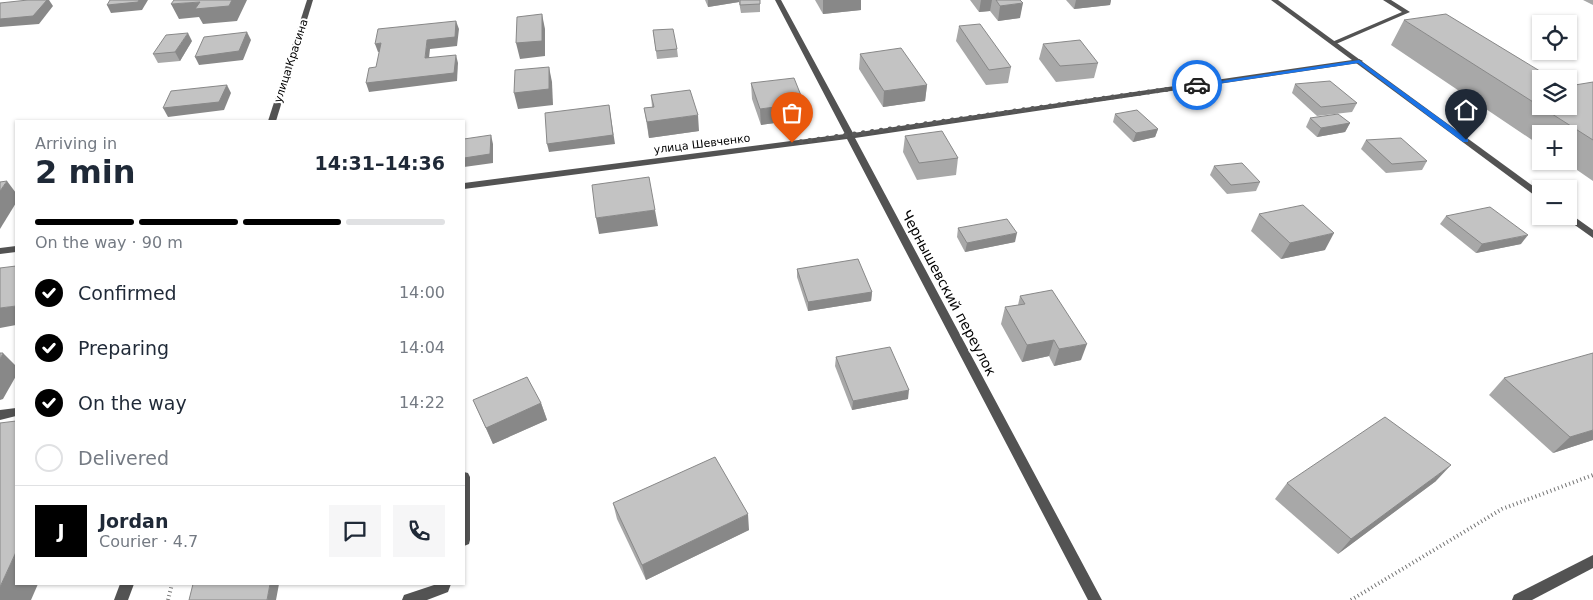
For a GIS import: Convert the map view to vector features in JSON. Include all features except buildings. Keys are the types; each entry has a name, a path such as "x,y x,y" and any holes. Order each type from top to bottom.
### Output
{"street":[{"name":"улица Красина","path":"272,120 310,0"},
{"name":"Чернышевский переулок","path":"778,0 1095,600"},
{"path":"1274,0 1532,189"},
{"path":"1334,43 1407,12 1386,0"},
{"name":"улица Шевченко","path":"465,186 850,136 1359,61"},
{"path":"1577,223 1593,235"},
{"path":"0,252 15,249"},
{"path":"0,415 15,412"},
{"path":"1519,600 1593,561"},
{"path":"122,600 127,585"},
{"path":"409,600 443,588 444,585"}],"path":[{"path":"1351,600 1502,509 1593,475"},
{"path":"168,600 172,585"}],"way so far":[{"path":"792,143 1197,85"}],"route":[{"path":"1197,85 1359,61 1466,140"}]}
